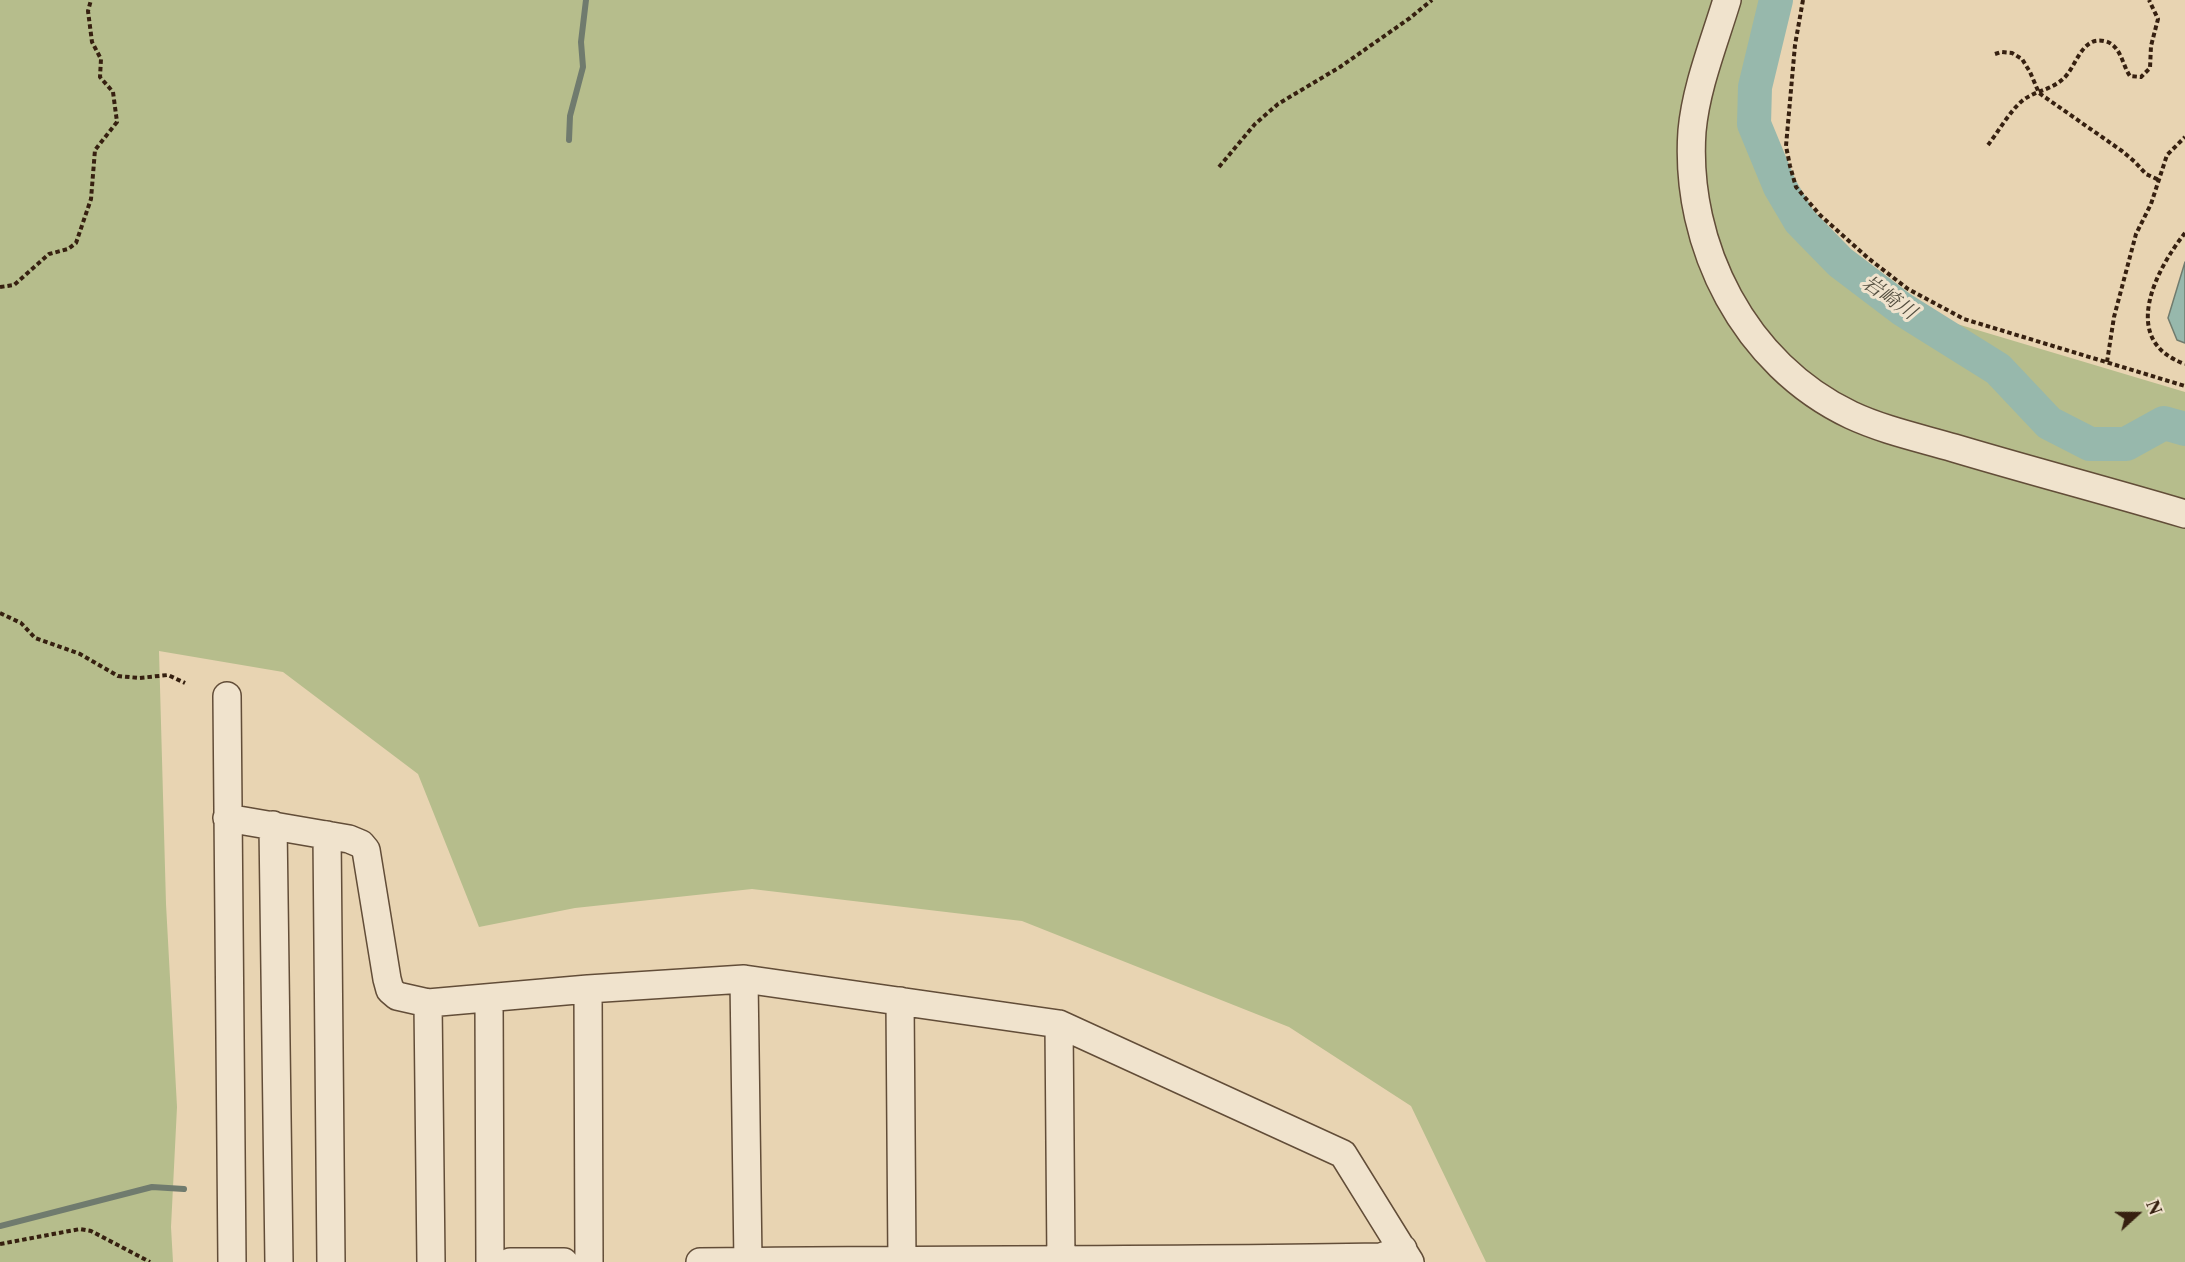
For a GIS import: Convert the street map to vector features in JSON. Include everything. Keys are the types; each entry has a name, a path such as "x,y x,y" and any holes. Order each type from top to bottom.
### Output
{"street":[{"path":"1727,0 1699,92 1693,129 1692,179 1696,212 1713,264 1734,308 1761,346 1789,373 1850,415 1968,452 2185,514"},
{"path":"227,696 232,1262"},
{"path":"227,818 350,839 361,844 366,850 390,990 398,996 428,1003 588,989 744,979 1059,1024 1343,1154 1407,1256 1214,1261 842,1259 700,1262"},
{"path":"273,825 279,1262"},
{"path":"327,835 331,1262"},
{"path":"744,979 748,1262"},
{"path":"588,989 589,1262"},
{"path":"489,998 490,1262"},
{"path":"900,1001 902,1261"},
{"path":"428,1003 431,1262"},
{"path":"1059,1024 1061,1261"},
{"path":"510,1262 564,1262"}],"path":[{"path":"0,287 14,285 49,254 68,249 76,243 91,199 95,150 117,122 113,92 100,77 101,59 92,42 88,10 91,0"},
{"path":"1219,167 1255,124 1278,104 1340,67 1432,0"},
{"path":"1803,0 1794,45 1786,146 1796,187 1820,215 1868,258 1908,289 1964,319 2185,387"},
{"path":"1988,145 2022,101 2053,87 2065,77 2076,58 2091,42 2103,40 2114,45 2130,76 2140,77 2150,68 2151,46 2158,19 2149,0"},
{"path":"1995,54 2012,53 2022,59 2039,93 2122,152 2146,174 2159,180"},
{"path":"2107,362 2114,317 2136,234 2151,204 2167,155 2185,137"},
{"path":"2185,233 2169,254 2150,293 2147,323 2157,346 2170,359 2185,364"},
{"path":"0,613 21,623 35,638 80,654 118,676 139,678 168,675 185,683"},
{"path":"0,1244 80,1228 150,1262"}],"green space":[{"path":"0,0 1787,0 1771,74 1765,166 1782,212 1870,298 2185,392 2185,1262 1486,1262 1411,1106 1289,1027 1022,921 752,889 575,908 479,927 418,774 283,672 159,651 166,904 177,1107 171,1227 173,1262 0,1262"}],"water":[{"path":"2185,262 2185,343 2177,340 2168,318"}],"waterway":[{"path":"569,140 570,116 583,67 581,42 586,0"},
{"name":"岩崎川","path":"1776,0 1755,87 1754,124 1780,187 1800,221 1840,262 1902,309 1998,369 2049,423 2090,444 2126,444 2164,423 2185,429"},
{"path":"0,1226 152,1187 184,1189"}]}
